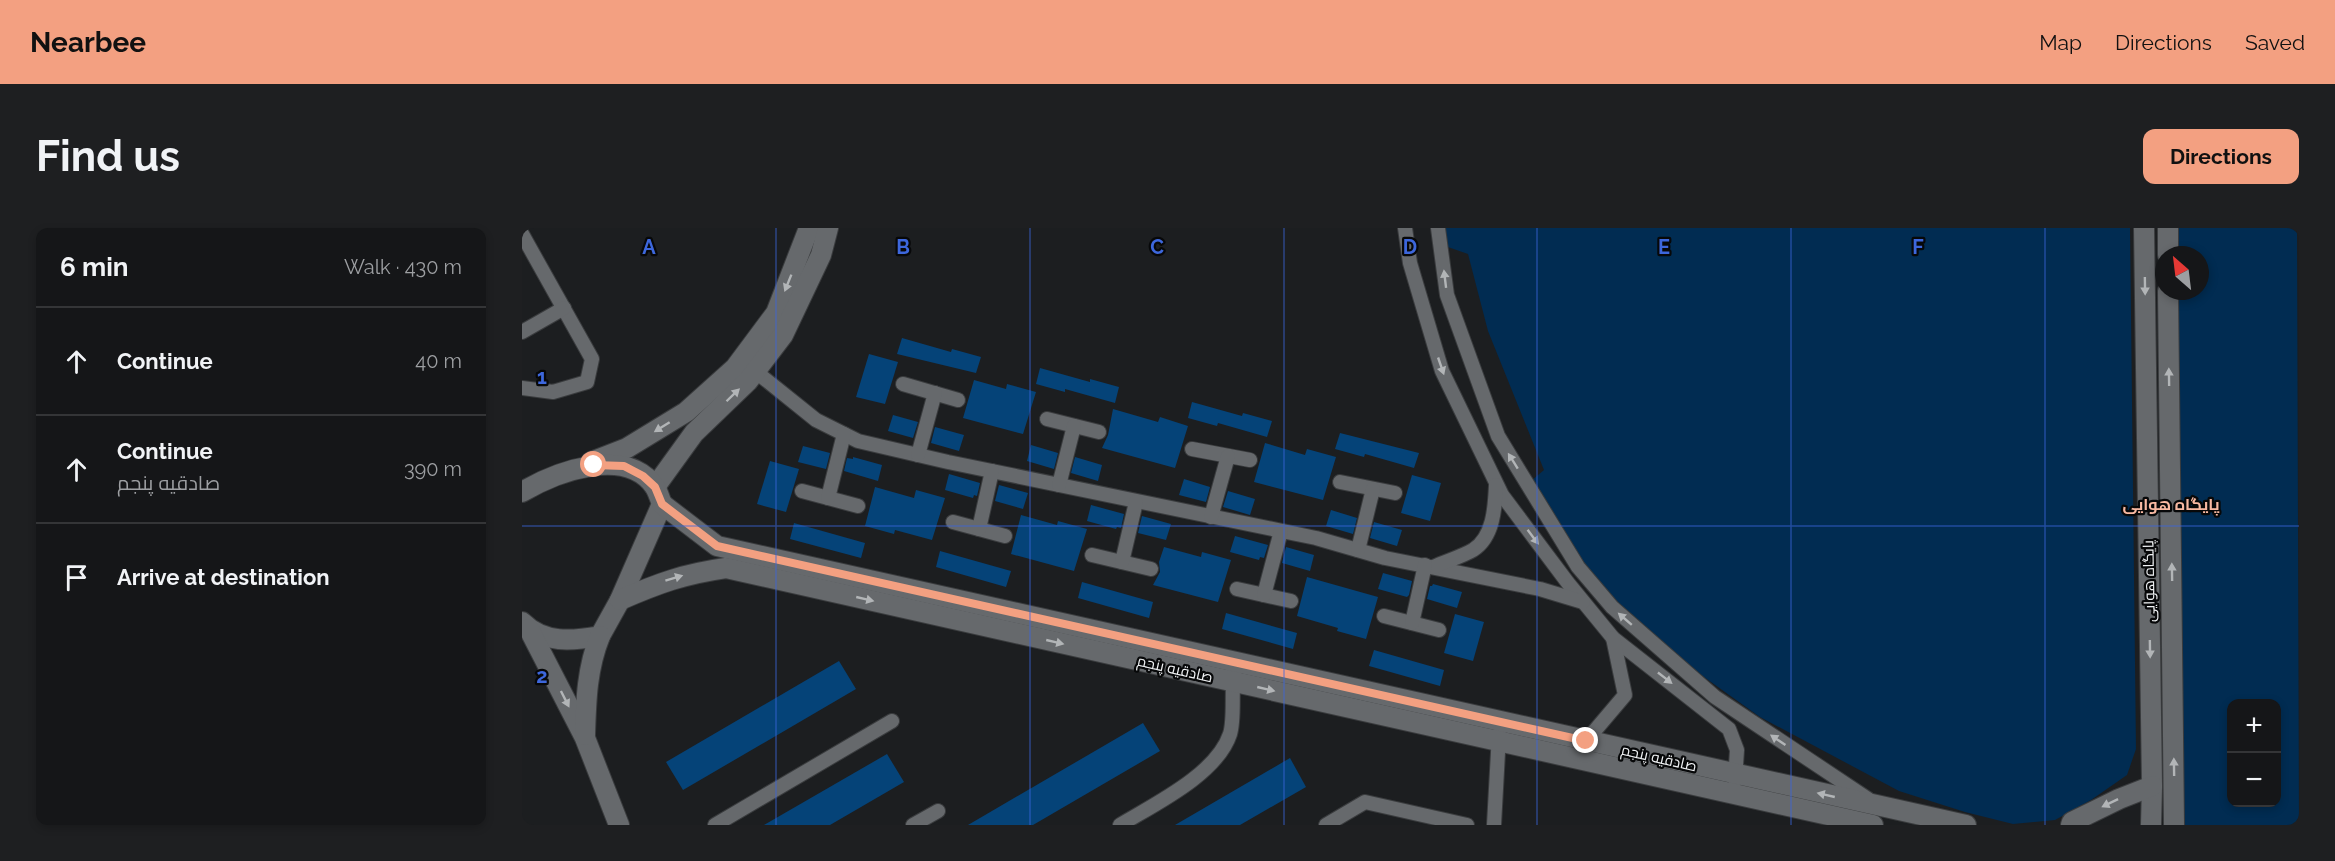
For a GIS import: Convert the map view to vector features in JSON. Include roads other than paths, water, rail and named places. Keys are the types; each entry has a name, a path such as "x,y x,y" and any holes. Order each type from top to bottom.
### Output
{"street":[{"path":"522,492 562,472 627,448 686,412 735,368 776,313 809,228"},
{"path":"585,738 588,679 592,657 600,636 620,600 658,496 701,426 755,372 783,335 820,255 828,228"},
{"path":"1405,228 1410,263 1442,370 1502,495 1613,638 1730,729 1737,750 1735,784"},
{"path":"1438,228 1447,295 1498,436 1578,567 1612,607 1715,697 1876,816"},
{"name":"پایگاه هوایی","path":"2144,228 2151,825"},
{"path":"2168,228 2168,246"},
{"path":"522,234 592,359 587,382 553,392 522,388"},
{"name":"پایگاه هوایی","path":"2168,300 2174,825"},
{"path":"522,332 564,308"},
{"path":"755,372 816,420 858,441 1136,502 1281,531 1429,566 1540,589 1583,602"},
{"path":"903,384 958,400"},
{"path":"918,455 935,393"},
{"path":"686,412 701,426"},
{"path":"1047,419 1099,432"},
{"path":"1059,485 1074,426"},
{"path":"828,498 844,434"},
{"path":"1192,448 1250,460"},
{"path":"1211,517 1228,456"},
{"path":"2147,459 2170,460"},
{"name":"صادقیه پنجم","path":"562,472 594,465 624,466 643,476 658,496 717,546 1234,672 1876,816 1966,825"},
{"path":"979,529 992,471"},
{"path":"1340,482 1395,493"},
{"path":"1429,566 1475,549 1489,530 1495,511 1496,483"},
{"path":"1358,550 1373,489"},
{"path":"802,491 858,506"},
{"path":"1122,562 1136,502"},
{"path":"953,522 1005,536"},
{"path":"1264,595 1281,531"},
{"path":"726,568 730,549"},
{"path":"1092,555 1151,569"},
{"path":"1412,623 1429,566"},
{"name":"صادقیه پنجم","path":"620,600 658,583 690,573 726,568 1234,672"},
{"path":"1237,589 1291,601"},
{"path":"1384,616 1439,630"},
{"path":"525,625 550,639 568,641 600,636"},
{"path":"525,625 585,738 619,825"},
{"path":"1586,741 1625,695 1613,638"},
{"path":"1120,825 1175,792 1214,763 1230,734 1234,672"},
{"path":"715,825 892,721"},
{"path":"1494,825 1500,732"},
{"name":"صادقیه پنجم","path":"1500,732 1586,741 1735,784"},
{"path":"2067,824 2152,786"},
{"path":"1326,825 1365,802 1467,825"},
{"path":"913,825 938,811"}],"district":[{"name":"پایگاه هوایی","path":"2171,504"}]}
